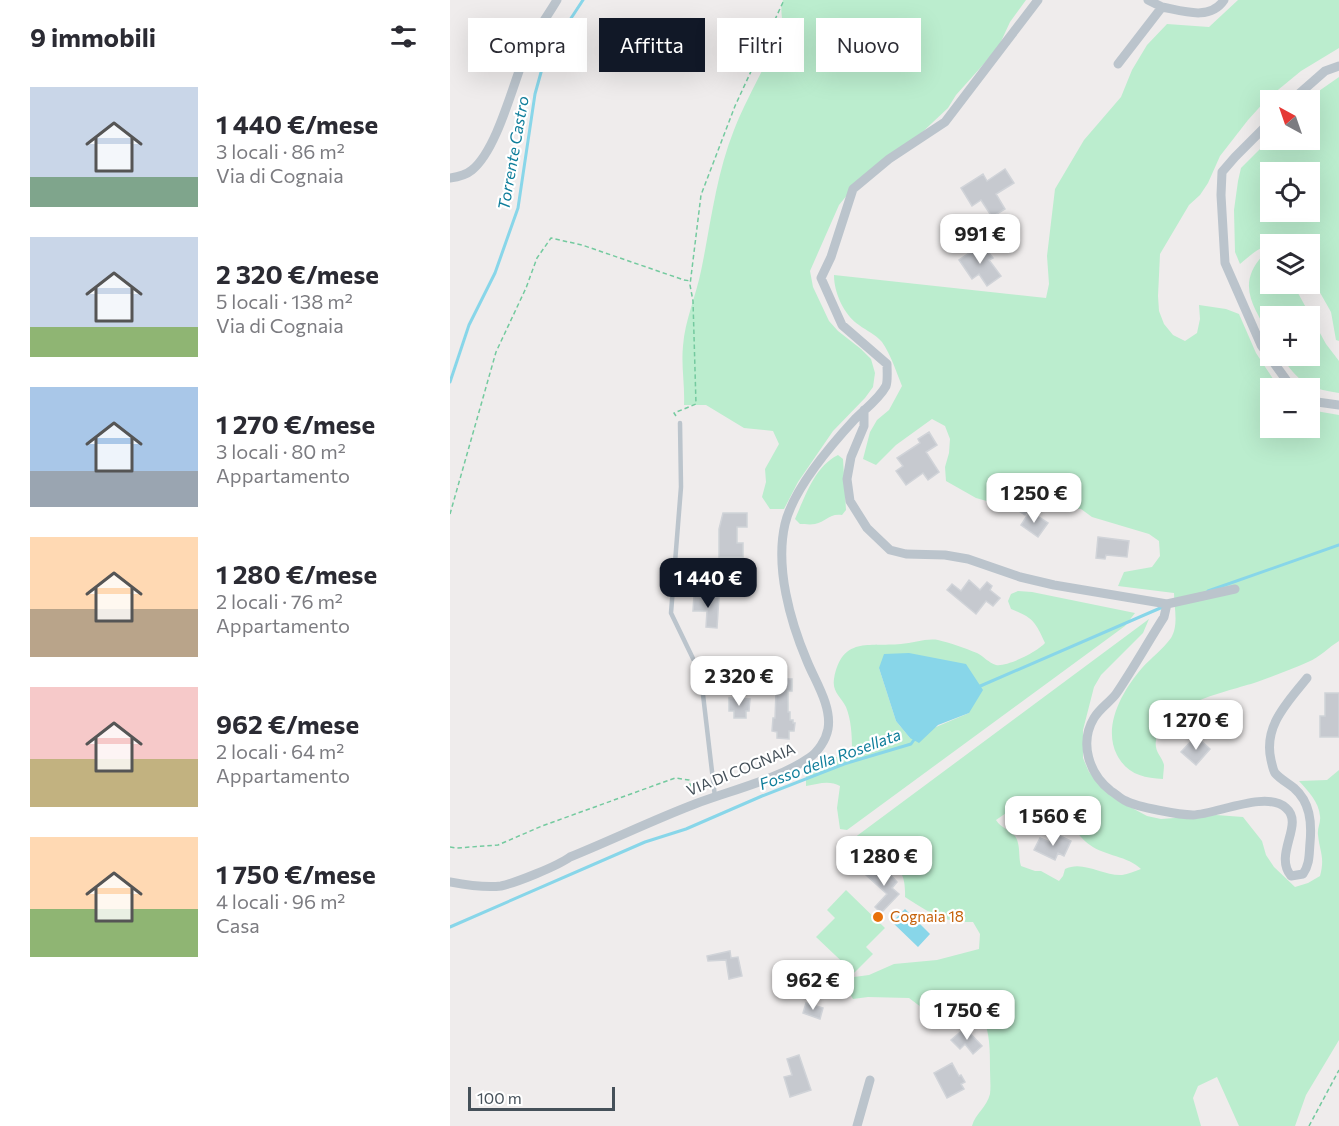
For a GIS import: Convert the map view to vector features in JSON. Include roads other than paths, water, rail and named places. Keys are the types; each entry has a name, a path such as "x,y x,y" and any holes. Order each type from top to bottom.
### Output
{"street":[{"path":"450,178 470,172 479,163 494,137 527,50 557,0"},
{"name":"VIA DI COGNAIA","path":"450,882 467,886 502,886 561,864 570,857 695,804 786,770 818,751 828,730 829,714 798,641 789,611 781,559 784,524 792,503 815,468 841,434 887,385 886,364 842,325 821,278 831,257 853,189 889,159 945,123 1038,0"},
{"path":"1148,0 1162,7 1205,14 1224,0"},
{"path":"1118,64 1162,7"},
{"path":"1303,90 1325,71 1339,66"},
{"path":"1260,132 1222,172 1225,263 1261,345 1285,378"},
{"path":"1320,402 1339,405"},
{"path":"864,410 864,426 851,457 847,479 850,501 867,528 890,550 906,554 945,555 968,559 1020,577 1054,585 1167,604 1235,589"},
{"path":"1167,604 1164,617 1114,697 1093,719 1088,735 1087,753 1090,765 1106,786 1125,801 1135,805 1191,815 1214,813 1259,801 1284,805 1294,820 1285,849 1286,865 1291,876 1303,874 1308,866 1311,834 1308,807 1305,798 1275,773 1270,754 1270,737 1281,711 1307,678"},
{"path":"857,1126 870,1080"}],"lane":[{"path":"680,423 681,487 671,613 699,671 715,798"}],"water":[{"path":"909,653 966,664 983,690 969,713 938,725 919,743 910,738 896,721 879,668 884,654"},
{"path":"905,909 930,934 918,947 892,922"}],"waterway":[{"name":"Torrente Castro","path":"450,382 469,325 495,273 518,208 535,94 545,58 583,0"},
{"name":"Fosso della Rosellata","path":"1208,591 1339,545"},
{"name":"Fosso della Rosellata","path":"978,687 1165,606"},
{"name":"Fosso della Rosellata","path":"450,927 645,842 686,829 844,764 911,744 916,737"}],"place":[{"name":"Cognaia 18","path":"878,917"}]}
